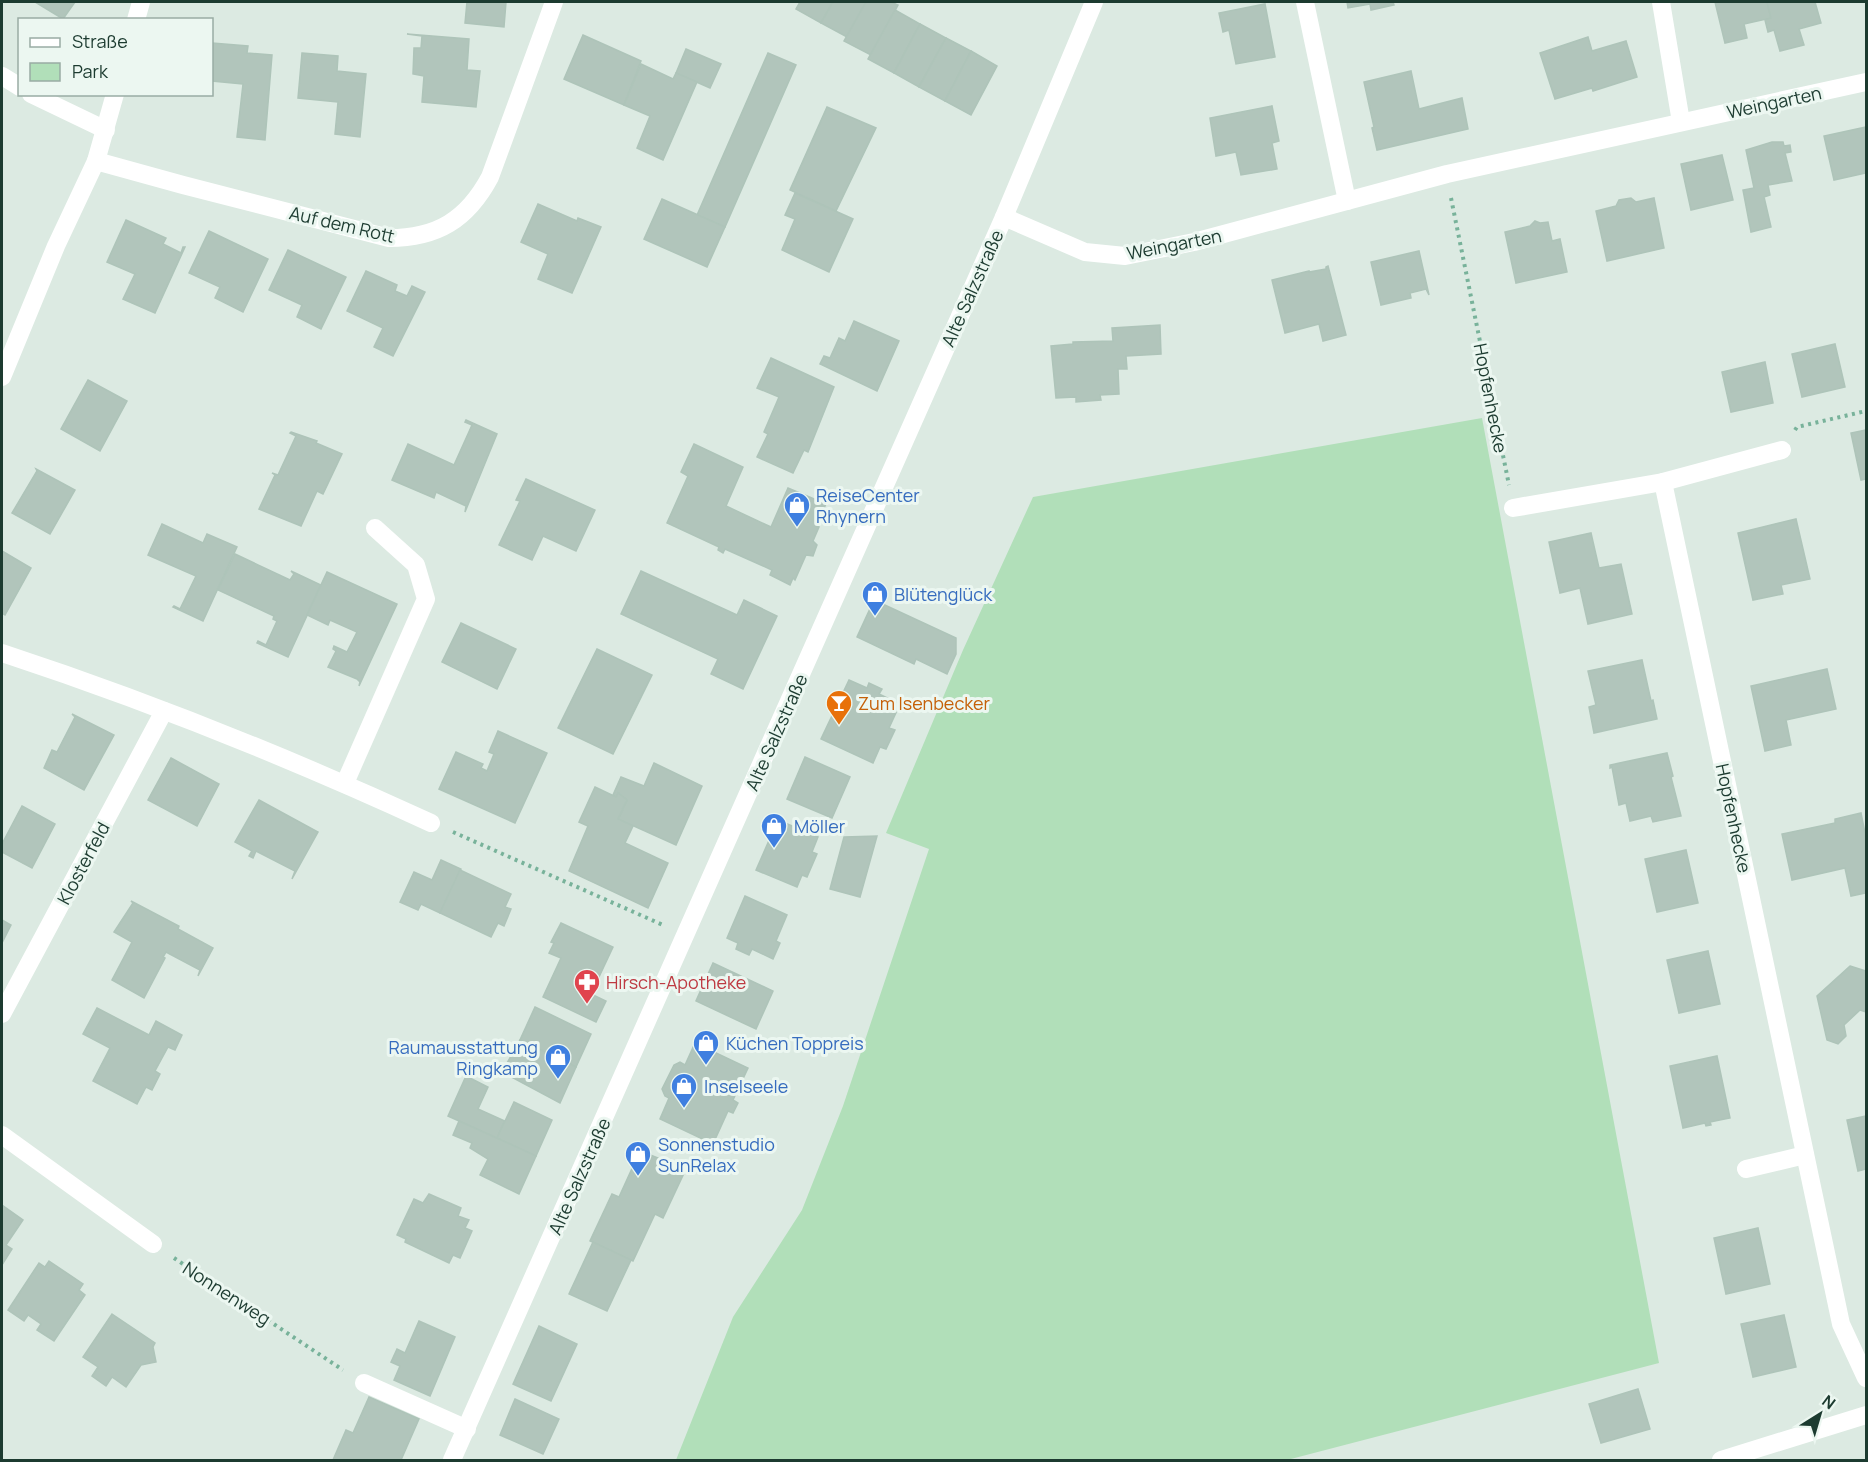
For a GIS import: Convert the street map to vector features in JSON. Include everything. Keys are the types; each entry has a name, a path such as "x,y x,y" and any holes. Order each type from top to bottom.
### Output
{"street":[{"path":"137,18 141,2"},
{"name":"Auf dem Rott","path":"96,161 389,238 422,235 437,230 467,210 480,195 490,177 554,2"},
{"name":"Alte Salzstraße","path":"452,1461 1004,217 1094,2"},
{"path":"1305,2 1347,201"},
{"path":"1660,2 1681,122"},
{"path":"2,76 18,86"},
{"name":"Weingarten","path":"1004,217 1085,252 1125,256 1194,242 1447,174 1866,82"},
{"path":"35,96 106,130"},
{"path":"2,377 56,246 96,161 114,96"},
{"path":"1513,508 1663,482 1782,450"},
{"name":"Hopfenhecke","path":"1663,482 1841,1324 1866,1378"},
{"path":"345,783 426,599 416,565 375,528"},
{"path":"2,653 164,711 345,783 431,823"},
{"name":"Klosterfeld","path":"2,1014 164,711"},
{"path":"2,1136 153,1244"},
{"path":"1746,1169 1805,1155"},
{"path":"364,1383 467,1429"},
{"path":"1721,1461 1866,1415"}],"path":[{"name":"Hopfenhecke","path":"1447,174 1513,508"},
{"path":"1782,450 1797,427 1866,411"},
{"path":"431,823 686,935"},
{"name":"Nonnenweg","path":"153,1244 364,1383"}],"green space":[{"path":"1482,418 1659,1363 1287,1460 676,1460 733,1317 802,1210 843,1106 929,849 886,833 963,650 1033,497"}],"building":[{"path":"35,2 75,2 61,18"},
{"path":"467,2 506,2 504,27 465,23"},
{"path":"800,2 833,2 821,23 796,9"},
{"path":"833,2 866,2 847,37 821,23"},
{"path":"866,2 891,2 898,5 871,55 844,41"},
{"path":"1347,2 1393,2 1394,5 1371,10 1370,4 1348,8"},
{"path":"1715,2 1767,2 1771,18 1744,24 1747,38 1725,43"},
{"path":"1767,2 1815,2 1821,23 1799,29 1804,45 1780,51 1774,30 1768,32 1765,20 1771,18"},
{"path":"1265,4 1275,57 1236,64 1229,30 1223,32 1219,13"},
{"path":"895,10 920,24 894,73 868,59"},
{"path":"920,24 946,38 919,87 894,73"},
{"path":"407,34 469,39 467,70 480,71 476,107 422,102 424,76 413,74 414,48 421,48 422,36"},
{"path":"583,35 641,61 624,105 564,79"},
{"path":"1588,37 1592,51 1626,41 1637,77 1593,91 1592,88 1555,99 1540,53"},
{"path":"946,38 971,51 945,101 919,87"},
{"path":"213,43 248,46 247,53 272,55 265,140 237,137 243,84 213,81"},
{"path":"686,49 721,64 710,88 676,73"},
{"path":"971,51 997,66 971,115 945,101"},
{"path":"302,53 338,56 337,71 366,74 360,137 335,134 338,102 298,98"},
{"path":"768,53 796,65 725,227 697,215"},
{"path":"641,64 673,79 676,73 697,82 663,160 637,148 650,116 624,105"},
{"path":"1411,71 1419,109 1462,98 1468,129 1377,150 1364,82"},
{"path":"1272,106 1279,141 1272,143 1277,169 1241,175 1236,152 1216,156 1210,118"},
{"path":"827,107 876,128 836,211 790,190"},
{"path":"1866,127 1866,173 1834,180 1824,136"},
{"path":"1772,142 1783,142 1784,146 1790,145 1791,152 1785,153 1792,181 1768,185 1770,195 1764,197 1771,227 1751,232 1743,190 1754,188 1746,150"},
{"path":"1722,155 1733,200 1691,210 1681,164"},
{"path":"795,193 853,219 829,272 782,250 795,219 785,215"},
{"path":"1631,198 1636,202 1654,198 1664,248 1607,261 1596,211 1616,206 1619,200"},
{"path":"662,199 725,227 707,267 644,239"},
{"path":"538,204 577,221 578,218 601,227 572,293 538,279 548,254 521,242"},
{"path":"126,220 166,238 163,244 181,253 185,247 155,313 123,299 135,274 107,262"},
{"path":"1535,221 1548,222 1552,241 1560,239 1567,272 1516,283 1505,232 1530,226"},
{"path":"209,231 268,259 243,312 215,298 220,287 189,273"},
{"path":"288,250 346,277 321,329 297,317 302,305 269,290"},
{"path":"1419,251 1429,295 1426,289 1410,293 1411,298 1381,305 1371,262"},
{"path":"1328,266 1346,335 1323,341 1319,324 1285,333 1272,280 1326,269"},
{"path":"366,271 397,285 395,291 407,296 412,286 425,292 393,356 374,347 383,328 347,311"},
{"path":"854,321 899,341 877,391 820,364 824,356 830,358 839,338 845,341"},
{"path":"1160,325 1161,354 1126,356 1127,369 1118,369 1119,394 1100,395 1101,400 1076,402 1076,397 1056,398 1051,346 1073,344 1073,342 1113,341 1112,328"},
{"path":"1835,344 1845,387 1802,397 1792,354"},
{"path":"771,358 834,387 808,452 804,450 793,473 757,457 768,434 764,432 779,397 757,388"},
{"path":"1765,362 1773,403 1731,412 1722,372"},
{"path":"88,380 127,401 100,451 61,429"},
{"path":"466,420 497,434 465,512 466,506 436,492 434,498 392,480 408,444 454,465 472,425 465,422"},
{"path":"1866,430 1866,479 1861,480 1851,433"},
{"path":"291,432 317,441 316,443 342,454 323,494 317,491 301,526 259,509 275,475 272,473 278,475 296,436"},
{"path":"694,444 743,467 726,506 771,527 788,488 826,504 816,526 819,527 813,541 817,545 813,556 806,555 795,580 793,578 790,585 770,575 772,570 725,549 723,553 718,550 719,547 667,523 688,476 681,472"},
{"path":"36,469 75,490 50,534 12,513 37,471"},
{"path":"526,479 595,510 576,551 543,536 532,560 499,545 520,501 516,500"},
{"path":"1796,519 1810,579 1781,585 1783,594 1753,600 1738,533"},
{"path":"162,524 203,543 207,534 237,547 203,621 173,607 180,609 196,576 148,555"},
{"path":"1591,533 1599,568 1621,564 1632,614 1588,624 1580,588 1560,593 1549,542"},
{"path":"2,551 31,568 5,615 2,613"},
{"path":"235,554 290,580 294,574 291,571 321,585 288,657 257,643 258,641 266,645 277,621 273,619 274,616 218,590"},
{"path":"641,571 737,615 744,600 777,616 743,689 711,674 718,659 621,614"},
{"path":"327,572 397,604 359,686 360,682 357,679 328,667 336,651 333,649 334,646 347,652 357,632 330,620 328,625 307,615"},
{"path":"874,600 956,638 956,654 947,674 916,659 914,664 857,637"},
{"path":"461,623 516,649 497,689 442,662"},
{"path":"597,649 652,675 613,754 558,728"},
{"path":"1642,660 1657,719 1594,733 1589,707 1596,705 1588,671"},
{"path":"1827,669 1836,709 1786,720 1791,745 1765,751 1751,686"},
{"path":"849,680 867,688 869,683 882,689 879,694 900,704 889,728 895,730 886,749 880,747 873,763 821,739"},
{"path":"72,714 114,735 84,790 44,768 52,750 57,752 75,717"},
{"path":"498,731 547,753 515,823 439,789 456,752 483,764 481,768 487,771 494,754 489,752"},
{"path":"1667,753 1681,816 1653,822 1651,816 1630,821 1626,803 1619,805 1610,765"},
{"path":"805,757 850,777 832,818 787,799"},
{"path":"171,758 219,784 197,826 148,800"},
{"path":"654,763 702,786 676,845 618,819 627,800 618,793 616,797 613,795 621,777 644,786"},
{"path":"595,787 616,797 618,793 627,800 618,819 633,826 625,843 668,863 648,908 569,871 588,826 579,822"},
{"path":"259,800 318,832 292,879 295,871 256,851 253,858 249,856 252,851 235,842"},
{"path":"22,806 55,824 32,868 2,852 2,844"},
{"path":"1861,813 1866,838 1866,893 1851,896 1845,868 1792,880 1782,834 1835,823 1835,819"},
{"path":"778,820 818,837 812,852 817,854 807,877 802,875 797,887 756,870"},
{"path":"877,836 860,897 830,889 844,837"},
{"path":"1686,850 1698,903 1657,912 1645,859"},
{"path":"441,860 461,869 440,913 421,904 418,910 400,902 414,872 432,880"},
{"path":"460,870 511,894 505,907 511,909 504,926 498,923 491,937 440,913"},
{"path":"745,896 787,915 776,941 780,943 773,959 752,949 749,955 736,949 738,943 727,938"},
{"path":"131,901 179,926 178,929 213,948 198,976 200,970 166,952 144,998 112,980 132,942 114,932 133,903"},
{"path":"2,920 11,925 2,943"},
{"path":"561,923 613,947 591,994 606,1001 596,1022 543,997 561,958 549,953 554,943 551,942"},
{"path":"1708,951 1720,1004 1679,1013 1667,960"},
{"path":"713,963 773,991 756,1029 696,1001"},
{"path":"1850,966 1866,971 1866,1012 1860,1010 1844,1025 1846,1036 1838,1044 1827,1040 1817,996"},
{"path":"535,1007 591,1034 576,1067 520,1040"},
{"path":"97,1008 149,1035 156,1021 182,1035 175,1050 168,1047 155,1071 160,1074 152,1090 146,1087 137,1104 93,1081 110,1048 83,1034"},
{"path":"520,1040 576,1067 560,1103 502,1072"},
{"path":"695,1043 748,1068 733,1100 738,1103 733,1113 728,1111 713,1144 660,1119 669,1098 665,1096 662,1089 674,1065 680,1062 685,1065"},
{"path":"1717,1056 1730,1118 1710,1122 1711,1125 1706,1126 1705,1123 1683,1128 1670,1066"},
{"path":"466,1076 488,1087 478,1109 505,1121 497,1138 448,1116"},
{"path":"514,1102 552,1120 536,1156 497,1138"},
{"path":"1866,1116 1866,1169 1858,1171 1847,1120"},
{"path":"459,1121 536,1156 519,1194 480,1175 488,1159 470,1148 472,1143 453,1135"},
{"path":"640,1151 686,1169 663,1218 655,1214 633,1261 590,1241 612,1194 619,1197"},
{"path":"429,1194 461,1208 458,1216 469,1220 465,1228 472,1231 460,1258 453,1255 449,1263 405,1242 406,1239 397,1235 414,1199 423,1203"},
{"path":"2,1205 23,1220 6,1245 12,1249 2,1265"},
{"path":"1758,1228 1770,1284 1726,1294 1714,1238"},
{"path":"593,1242 631,1260 607,1311 569,1294"},
{"path":"49,1261 83,1284 79,1290 85,1295 54,1341 37,1330 41,1324 28,1315 24,1321 8,1310 39,1263 45,1267"},
{"path":"112,1314 155,1343 153,1347 156,1362 141,1365 126,1387 112,1377 106,1386 92,1376 98,1367 83,1357"},
{"path":"1784,1315 1796,1367 1753,1377 1741,1324"},
{"path":"419,1321 455,1337 430,1396 394,1380 400,1366 391,1362 397,1349 405,1353"},
{"path":"539,1326 577,1344 551,1401 513,1384"},
{"path":"1638,1389 1650,1429 1601,1443 1589,1404"},
{"path":"369,1397 419,1419 401,1460 333,1460 346,1430 353,1433"},
{"path":"515,1399 559,1419 543,1454 500,1435"}],"place":[{"name":"ReiseCenter Rhynern","path":"797,528"},
{"name":"Blütenglück","path":"875,617"},
{"name":"Zum Isenbecker","path":"839,726"},
{"name":"Möller","path":"774,849"},
{"name":"Hirsch-Apotheke","path":"587,1005"},
{"name":"Küchen Toppreis","path":"706,1066"},
{"name":"Raumausstattung Ringkamp","path":"558,1080"},
{"name":"Inselseele","path":"684,1109"},
{"name":"Sonnenstudio SunRelax","path":"638,1177"}]}
